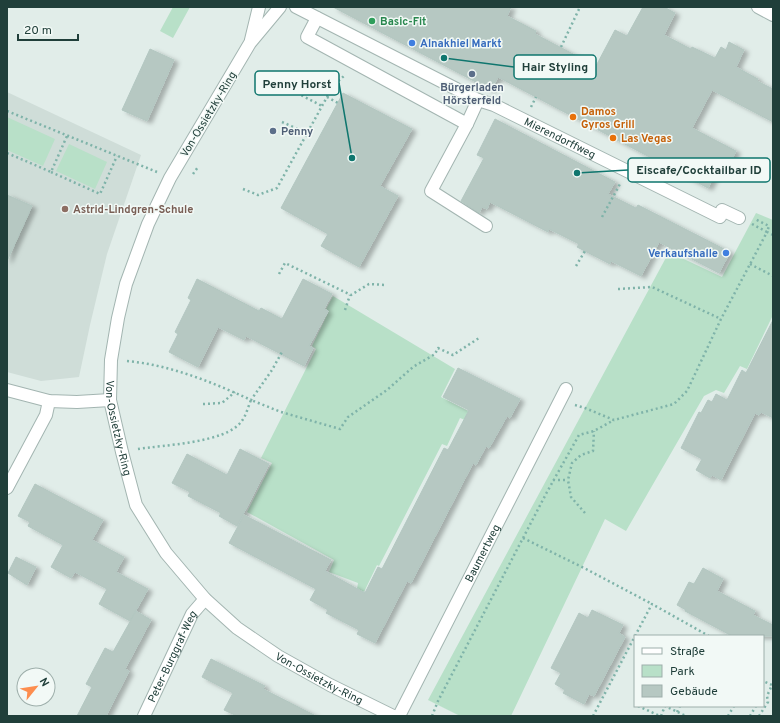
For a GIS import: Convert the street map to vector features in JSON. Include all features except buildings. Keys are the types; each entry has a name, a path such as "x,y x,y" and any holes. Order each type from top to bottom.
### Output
{"street":[{"name":"Von-Ossietzky-Ring","path":"250,43 259,7"},
{"name":"Von-Ossietzky-Ring","path":"280,7 250,43 170,178 148,224 126,284 118,318 111,360 110,400 136,505 166,553 205,599 237,628 278,656 330,685 393,716"},
{"name":"Mierendorffweg","path":"296,7 478,100 494,105 720,217 722,210 741,216"},
{"path":"758,7 773,15"},
{"path":"317,18 307,37 467,124"},
{"path":"478,100 467,124 431,191 486,226"},
{"name":"Baumertweg","path":"399,716 566,389"},
{"path":"7,390 49,401 77,402 110,400"},
{"path":"7,488 46,415 49,401"},
{"name":"Peter-Burggraf-Weg","path":"144,716 192,614 205,599"}],"path":[{"path":"561,47 580,7"},
{"path":"243,189 258,195 277,188 326,97 335,84 358,64"},
{"path":"297,93 322,106"},
{"path":"326,97 338,103"},
{"path":"7,111 138,165"},
{"path":"282,122 307,133"},
{"path":"51,172 67,136"},
{"path":"7,153 100,194 117,156"},
{"path":"602,217 627,171"},
{"path":"741,216 773,235"},
{"path":"432,716 441,694 579,435 594,430 614,420 674,404 687,391 721,319 769,226"},
{"path":"576,266 585,251"},
{"path":"279,274 285,263 350,295"},
{"path":"750,264 773,276"},
{"path":"344,310 350,295 369,284 386,285"},
{"path":"618,289 652,287 721,319"},
{"path":"111,360 140,362 201,378 281,412 340,429 348,417 388,390 413,368 435,354 438,348 453,354 479,338"},
{"path":"122,452 184,443 220,435 234,428 241,422 251,400 272,370 282,352"},
{"path":"203,404 222,403 235,392"},
{"path":"560,401 585,408 614,420"},
{"path":"585,513 571,497 568,480 572,463 581,454 593,451 594,430"},
{"path":"554,480 568,480"},
{"path":"523,538 586,569 707,635"},
{"path":"636,635 652,604"},
{"path":"593,716 634,638"},
{"path":"759,716 768,702 767,696 772,685 764,681"},
{"path":"640,707 660,716 664,707"},
{"path":"667,707 686,716"},
{"path":"677,712 680,707"},
{"path":"728,716 733,707"},
{"path":"750,716 755,707"}],"shaded area":[{"name":"Astrid-Lindgren-Schule","path":"7,92 141,155 107,254 79,377 41,381 7,372"}],"green space":[{"path":"173,7 190,7 173,38 160,31"},
{"path":"7,117 55,139 43,166 7,150"},
{"path":"69,144 107,162 95,189 56,171"},
{"path":"756,213 773,220 773,315 747,369 740,366 724,393 716,390 704,396 626,531 605,519 511,716 460,716 428,700 669,252 722,277"},
{"path":"333,296 455,369 441,397 472,413 468,421 460,418 447,446 442,444 364,592 357,589 358,583 329,572 334,560 247,512 272,463 261,458 316,349 312,346 329,311 326,309"}],"place":[{"name":"Basic-Fit","path":"372,21"},
{"name":"Alnakhiel Markt","path":"412,43"},
{"name":"Hair Styling","path":"444,58"},
{"name":"Bürgerladen Hörsterfeld","path":"472,74"},
{"name":"Damos Gyros Grill","path":"573,117"},
{"name":"Penny","path":"273,131"},
{"name":"Las Vegas","path":"613,138"},
{"name":"Penny Horst","path":"352,158"},
{"name":"Eiscafe/Cocktailbar ID","path":"577,173"},
{"name":"Astrid-Lindgren-Schule","path":"65,209"},
{"name":"Verkaufshalle","path":"726,253"}]}
